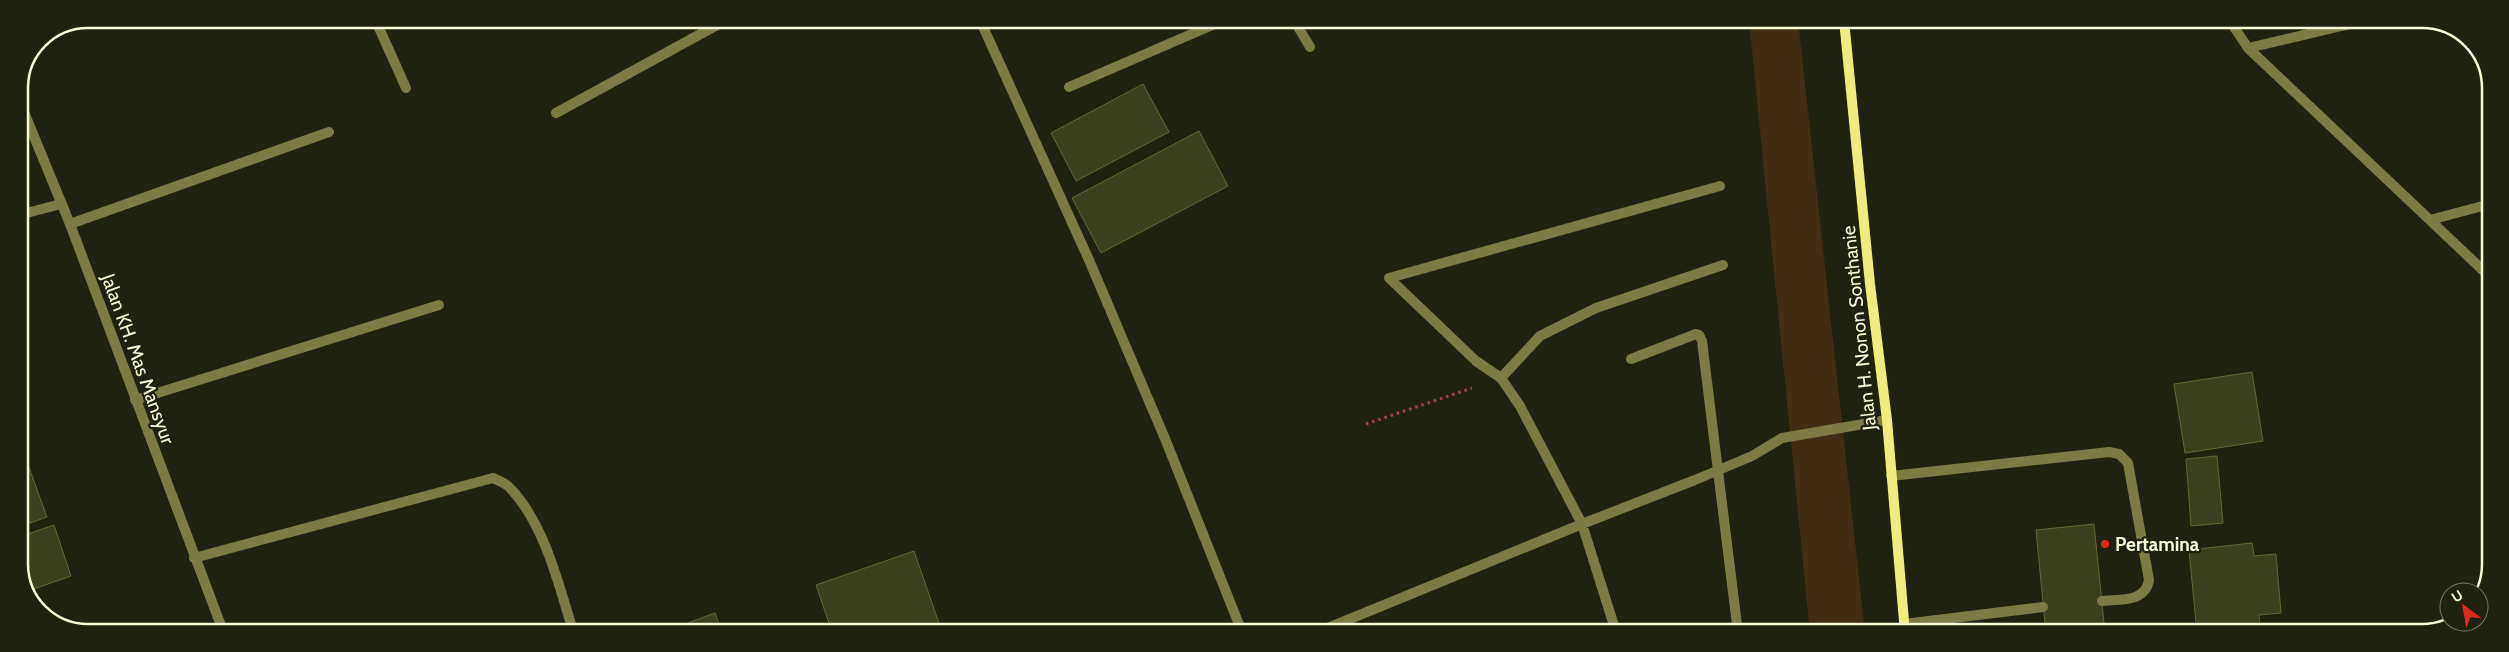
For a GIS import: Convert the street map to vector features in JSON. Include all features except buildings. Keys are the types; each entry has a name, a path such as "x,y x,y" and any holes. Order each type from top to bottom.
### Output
{"street":[{"path":"379,28 406,88"},
{"path":"556,113 712,28"},
{"path":"984,28 1093,269 1166,441 1239,624"},
{"path":"1069,87 1205,28"},
{"path":"1299,28 1310,47"},
{"name":"Jalan H. Nonon Sonthanie","path":"1845,28 1870,284 1887,420 1905,624"},
{"path":"2235,28 2248,48 2481,269"},
{"path":"2248,48 2333,28"},
{"name":"Jalan KH. Mas Mansyur","path":"28,122 70,224 220,624"},
{"path":"70,224 329,132"},
{"path":"1613,624 1582,524 1520,406 1501,378 1476,361 1389,278 1720,186"},
{"path":"28,213 61,204"},
{"path":"2430,220 2481,206"},
{"path":"1501,378 1540,336 1596,308 1723,265"},
{"path":"135,400 439,305"},
{"path":"1631,359 1696,334 1699,335 1703,346 1720,469 1737,624"},
{"path":"1338,624 1752,456 1782,438 1887,420"},
{"path":"1891,476 2109,452 2119,454 2128,463 2149,580 2144,594 2137,598 2102,601"},
{"path":"194,558 493,478 508,486 527,508 555,570 571,624"},
{"path":"1931,624 2043,607"}],"path":[{"path":"1366,424 1501,378"}],"shaded area":[{"path":"1750,28 1799,28 1864,624 1809,624"}],"place":[{"name":"Pertamina","path":"2105,544"}]}
